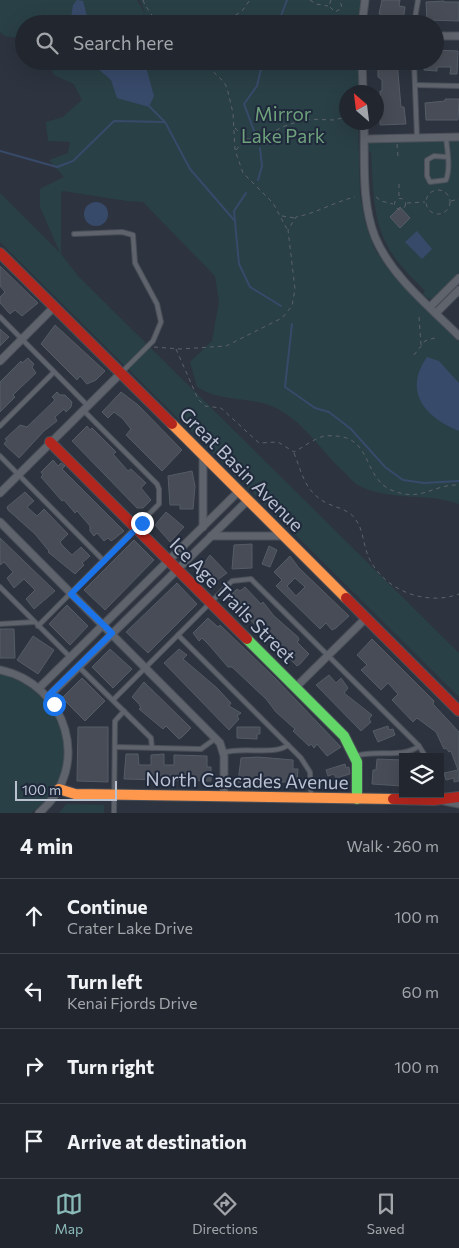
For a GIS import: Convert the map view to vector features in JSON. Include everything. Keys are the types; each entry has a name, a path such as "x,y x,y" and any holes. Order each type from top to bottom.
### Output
{"street":[{"path":"363,15 365,0"},
{"path":"444,36 459,36"},
{"path":"362,70 363,85"},
{"path":"364,130 367,202 375,237 395,269 459,336"},
{"path":"365,139 459,137"},
{"name":"Great Basin Avenue","path":"0,253 459,711"},
{"path":"430,307 459,278"},
{"path":"436,313 459,290"},
{"path":"0,361 54,306"},
{"path":"0,493 121,373"},
{"name":"Ice Age Trails Street","path":"50,442 344,736 356,756 358,771 357,799"},
{"path":"203,455 203,527"},
{"path":"39,688 239,491"},
{"path":"48,696 248,500"},
{"path":"0,522 216,738 223,753 224,797"},
{"path":"211,536 285,536"},
{"path":"296,687 366,618"},
{"path":"0,670 26,678 39,688 48,696 63,721 67,737 66,769 59,789 51,802 39,813"},
{"name":"North Cascades Avenue","path":"59,789 75,794 114,795 357,799 435,798 459,804"},
{"name":"North Cascades Avenue","path":"444,798 459,797"}],"lane":[{"path":"416,15 418,0"},
{"path":"414,70 417,137"},
{"path":"415,85 459,86"},
{"path":"446,137 447,157 446,180 430,182 427,176 426,160 434,156 447,157"},
{"path":"74,234 122,232 133,235 135,263 161,316 158,332 121,373"},
{"path":"0,317 54,372 158,486 159,506 38,626"},
{"path":"0,426 54,372"},
{"path":"0,456 104,561"},
{"path":"113,700 234,580 253,580 419,746 423,753"},
{"path":"0,588 71,658"},
{"path":"0,624 34,622"},
{"path":"178,635 308,767 311,777 311,798"},
{"path":"78,666 151,738 152,748"},
{"path":"114,813 115,721 124,711"},
{"path":"115,747 201,749 216,738"},
{"path":"223,753 233,750 279,750 288,745"},
{"path":"356,756 367,752 410,752 419,746"}],"path":[{"path":"143,0 152,15"},
{"path":"236,15 242,11 250,0"},
{"path":"310,0 316,4 329,6 333,11 339,11 342,6 340,0"},
{"path":"329,6 331,0"},
{"path":"148,345 176,349 229,345 263,326 278,321 286,315 293,304 295,284 288,230 282,215 273,203 243,173 235,150 232,108 224,82 211,70"},
{"path":"235,150 246,140 261,138 282,127 306,120 339,119"},
{"path":"234,128 246,140"},
{"path":"397,144 398,156"},
{"path":"394,204 399,198 399,184"},
{"path":"437,190 444,192 450,201 448,209 437,214 430,211 426,202 430,194 437,190"},
{"path":"282,215 296,218 355,197"},
{"path":"376,197 381,201 394,204 400,209 406,204 426,202"},
{"path":"399,198 403,198 406,204"},
{"path":"450,201 458,201"},
{"path":"288,230 296,218"},
{"path":"419,317 421,346"},
{"path":"414,355 425,341 438,338"},
{"path":"176,349 193,392 200,402 206,406 221,408 259,443 278,442 294,452 307,486 313,493 327,504 344,510 357,520 370,560 388,582 405,592 421,597 445,598 459,594"},
{"path":"294,452 321,437 342,436 356,441 374,474 390,489 407,494 422,495 443,486 459,485"}],"green space":[{"path":"0,0 137,0 146,15 15,15 15,38 5,36 0,32"},
{"path":"140,0 361,0 359,15 146,15"},
{"name":"Mirror Lake Park","path":"52,70 358,70 358,85 339,85 339,130 358,130 360,195 365,222 374,248 389,270 459,342 459,504 434,498 382,493 358,485 352,481 303,428 285,413 256,401 217,395 197,387 190,362 212,341 219,302 215,276 143,202 63,191 61,194 61,254 78,276 459,653 459,697 0,242 0,193 60,253 40,207 40,189 64,177 49,160 68,153 70,142 48,141 46,122 63,117 82,100 74,84 54,75"},
{"path":"459,140 459,272 432,299 427,298 423,294 425,291 399,263 381,232 374,198 371,152 368,151 369,143"},
{"path":"0,674 23,683 41,697 54,714 62,734 64,755 60,776 49,796 31,813 0,813"},
{"path":"66,804 104,805 104,813 59,813"}],"water":[{"path":"77,0 83,1 87,15 71,15 73,5"},
{"path":"99,70 147,70 154,96 149,107 117,98 111,80"},
{"path":"96,202 101,203 107,209 107,219 101,225 96,226 91,225 85,219 84,214 85,209 91,203"},
{"path":"417,231 432,249 422,259 405,242"},
{"path":"427,357 439,361 459,383 459,431 436,418 421,402 417,392 417,381 420,369"}],"building":[{"path":"382,0 400,0 399,6 405,7 404,15 379,14"},
{"path":"426,2 459,2 459,21 444,21 444,15 427,15"},
{"path":"444,50 458,51 457,74 450,74 451,67 444,67"},
{"path":"378,70 398,70 401,107 404,107 406,124 384,125 384,85 382,85 382,80 378,77"},
{"path":"445,99 459,99 458,120 426,120 425,103 445,101"},
{"path":"400,207 410,218 400,228 390,217"},
{"path":"0,266 38,303 22,316 15,310 10,314 0,303 0,297 5,292 0,286"},
{"path":"55,325 105,371 96,380 87,384 80,376 77,380 41,344"},
{"path":"0,329 9,337 0,346"},
{"path":"28,358 34,364 32,367 36,373 13,395 15,397 0,412 0,382 21,361 22,363"},
{"path":"57,392 60,395 65,395 72,402 71,407 66,412 64,409 55,417 57,421 44,431 19,458 4,444 7,440 5,439 20,425 27,427 55,400 52,397"},
{"path":"121,392 138,405 182,450 162,471 126,435 131,429 122,418 114,412 108,418 102,412"},
{"path":"87,426 90,430 92,428 116,452 113,454 128,471 131,469 146,483 141,488 151,500 143,508 137,508 72,441"},
{"path":"53,460 58,466 61,463 65,466 62,469 124,531 111,541 108,538 104,541 97,533 94,536 90,531 90,526 77,511 75,513 64,500 62,501 41,477 43,475 41,472"},
{"path":"192,471 195,486 193,509 180,509 180,505 170,505 168,476"},
{"path":"25,492 34,501 27,507 37,516 44,509 68,534 60,542 72,555 81,547 90,556 82,563 84,565 75,574 48,552 35,534 8,510 7,507"},
{"path":"166,512 184,527 170,542 155,525"},
{"path":"0,538 55,591 34,609 26,599 35,590 24,579 14,588 7,578 13,572 4,562 0,565"},
{"path":"134,540 154,560 105,610 84,590"},
{"path":"252,544 252,568 232,569 234,545"},
{"path":"269,546 277,550 270,567 262,564"},
{"path":"210,555 227,573 213,583 200,569"},
{"path":"290,556 299,568 349,616 332,630 326,623 320,629 276,586 282,580 274,572","holes":["295,578 305,587 296,596 287,586"]},
{"path":"177,583 197,604 148,653 126,632"},
{"path":"245,587 298,637 299,640 297,642 309,654 300,664 297,666 228,598 237,589 240,591"},
{"path":"67,605 88,626 70,645 49,624"},
{"path":"208,618 218,627 220,625 275,678 341,747 327,756 317,744 314,748 311,744 309,746 293,731 295,729 276,712 266,699 232,667 228,667 202,638 199,641 193,633"},
{"path":"0,629 14,629 15,658 0,658"},
{"path":"33,636 54,650 38,674 17,660"},
{"path":"372,639 434,701 433,704 459,732 459,781 454,782 454,778 446,780 444,773 458,770 451,751 449,752 446,748 444,749 436,732 417,718 413,722 392,700 398,694 388,683 381,690 361,670 367,665 357,655"},
{"path":"110,649 132,669 113,688 92,667"},
{"path":"179,649 187,655 183,659 217,688 231,703 229,706 241,713 237,716 239,719 229,730 164,663"},
{"path":"329,675 336,683 341,678 348,688 344,693 372,715 369,719 371,722 361,731 316,685"},
{"path":"82,678 105,701 85,721 62,698"},
{"path":"144,682 191,728 179,739 166,726 163,729 139,709 141,708 139,704 132,697"},
{"path":"388,726 389,730 393,729 395,735 378,742 373,731"},
{"path":"78,727 108,727 108,782 77,781"},
{"path":"237,727 260,727 260,734 257,734 257,739 237,738"},
{"path":"126,754 138,754 139,765 151,765 151,755 164,754 164,765 174,765 174,755 207,756 207,767 211,767 211,781 124,779"},
{"path":"258,757 293,760 293,769 298,769 297,782 238,782 241,758"},
{"path":"377,759 399,760 399,786 372,784 373,770 376,770"},
{"path":"345,764 346,768 349,767 350,774 336,778 334,774 328,776 326,770"}],"waterway":[{"path":"281,15 287,0"},
{"path":"256,136 244,104 257,86 261,70"},
{"path":"149,106 165,122"},
{"path":"0,151 57,167 73,161 114,121 165,122 190,169 234,220"},
{"path":"258,180 262,166 260,148"},
{"path":"246,193 234,211 239,264 250,287 281,306"},
{"path":"292,324 285,387 315,408 329,412 351,429 385,467 403,480 424,483 459,481"}],"traffic: fast":[{"path":"247,639 344,736 357,762 357,799"}],"traffic: slow":[{"path":"172,424 346,598"},
{"path":"59,789 75,794 393,799"}],"traffic: jam":[{"path":"0,253 172,424"},
{"path":"50,442 247,639"},
{"path":"346,598 459,711"},
{"path":"393,799 434,800 459,797"}],"route":[{"path":"54,704 48,696 112,633 71,594 142,523"}]}
